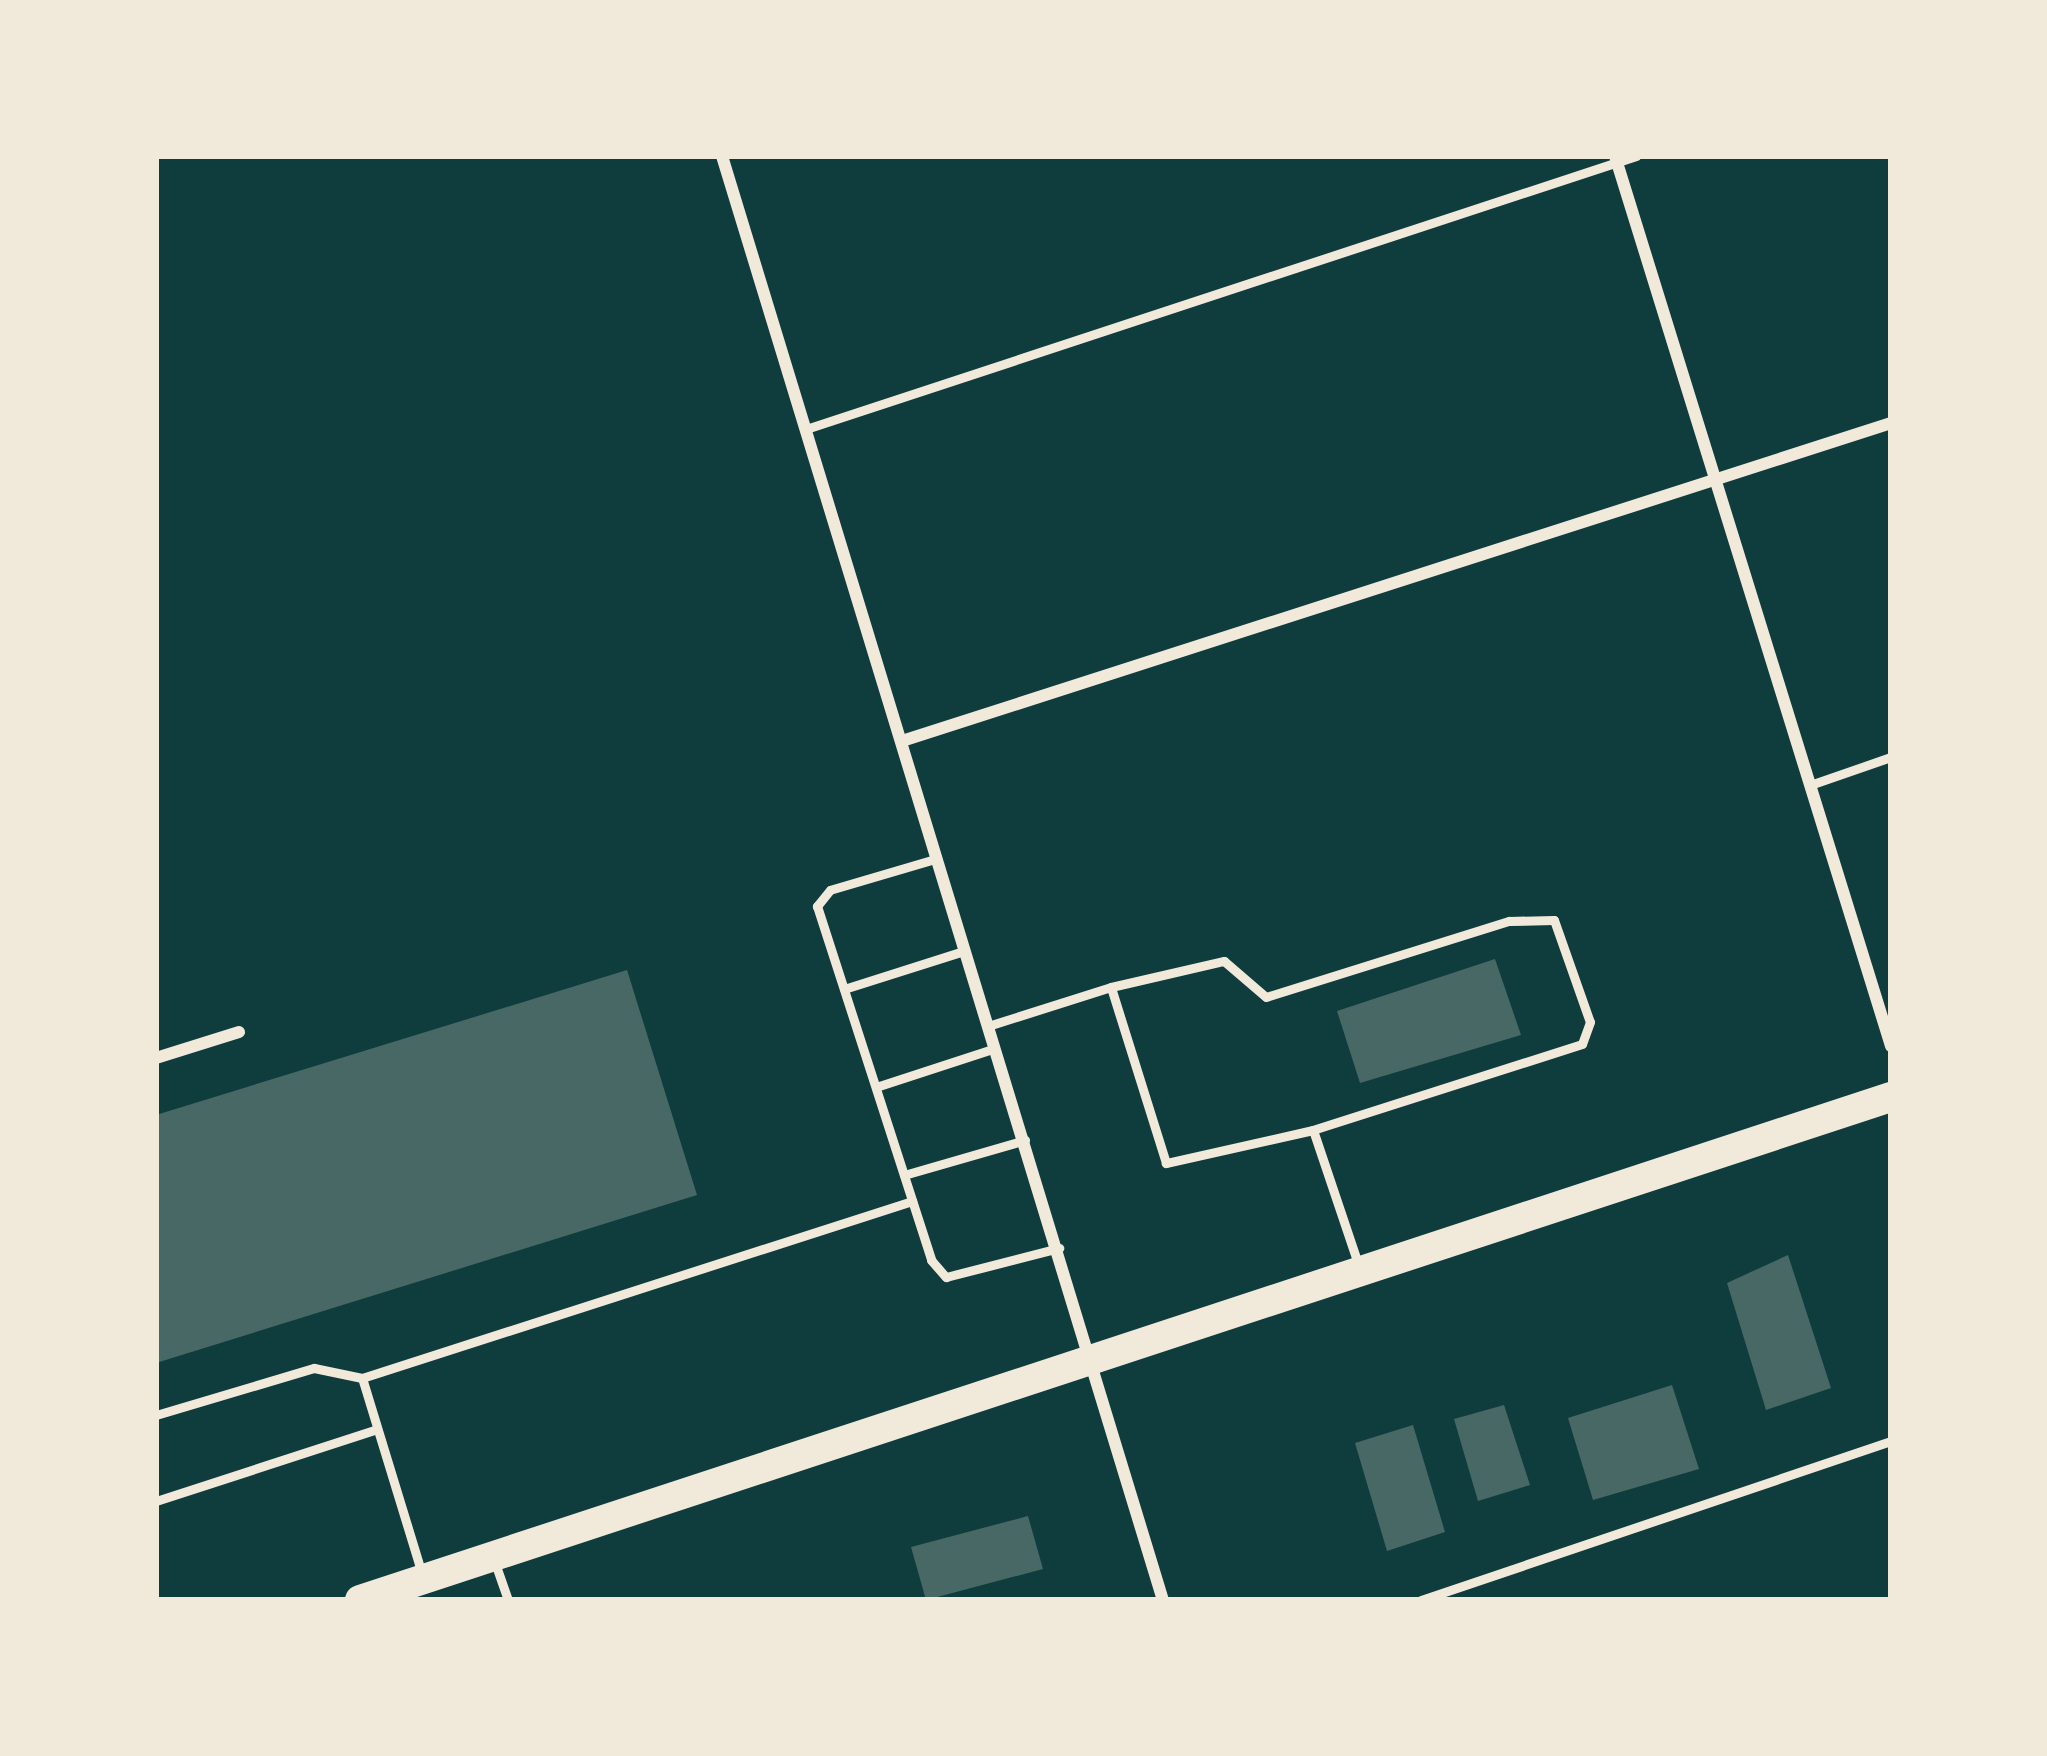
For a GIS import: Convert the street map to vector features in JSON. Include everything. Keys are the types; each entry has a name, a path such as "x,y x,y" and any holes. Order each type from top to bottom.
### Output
{"main road":[{"path":"360,1600 1891,1097"}],"street":[{"path":"722,156 935,859 1094,1358 1163,1600"},
{"path":"1616,159 1891,1046"},
{"path":"902,741 1891,423"},
{"path":"156,1058 239,1032"}],"lane":[{"path":"806,429 1636,156"},
{"path":"1810,785 1891,757"},
{"path":"935,859 830,890 817,906 913,1201 946,1277 1059,1248"},
{"path":"988,1026 1111,987 1224,961 1266,997 1509,921 1554,920 1590,1022 1582,1044 1313,1130 1166,1163 1111,987"},
{"path":"844,988 964,951"},
{"path":"875,1087 995,1048"},
{"path":"1313,1130 1360,1271"},
{"path":"904,1175 1024,1140"},
{"path":"156,1415 314,1368 362,1378 913,1201"},
{"path":"362,1378 424,1579"},
{"path":"156,1501 377,1430"},
{"path":"1420,1600 1891,1441"},
{"path":"493,1556 508,1600"}],"building":[{"path":"1495,959 1521,1035 1360,1083 1337,1011"},
{"path":"627,970 697,1195 156,1363 156,1115"},
{"path":"1788,1255 1831,1388 1766,1410 1727,1283"},
{"path":"1672,1385 1699,1469 1593,1500 1568,1418"},
{"path":"1504,1405 1530,1485 1478,1501 1454,1419"},
{"path":"1413,1425 1445,1532 1387,1551 1355,1443"},
{"path":"1028,1516 1043,1569 926,1600 911,1547"}]}
